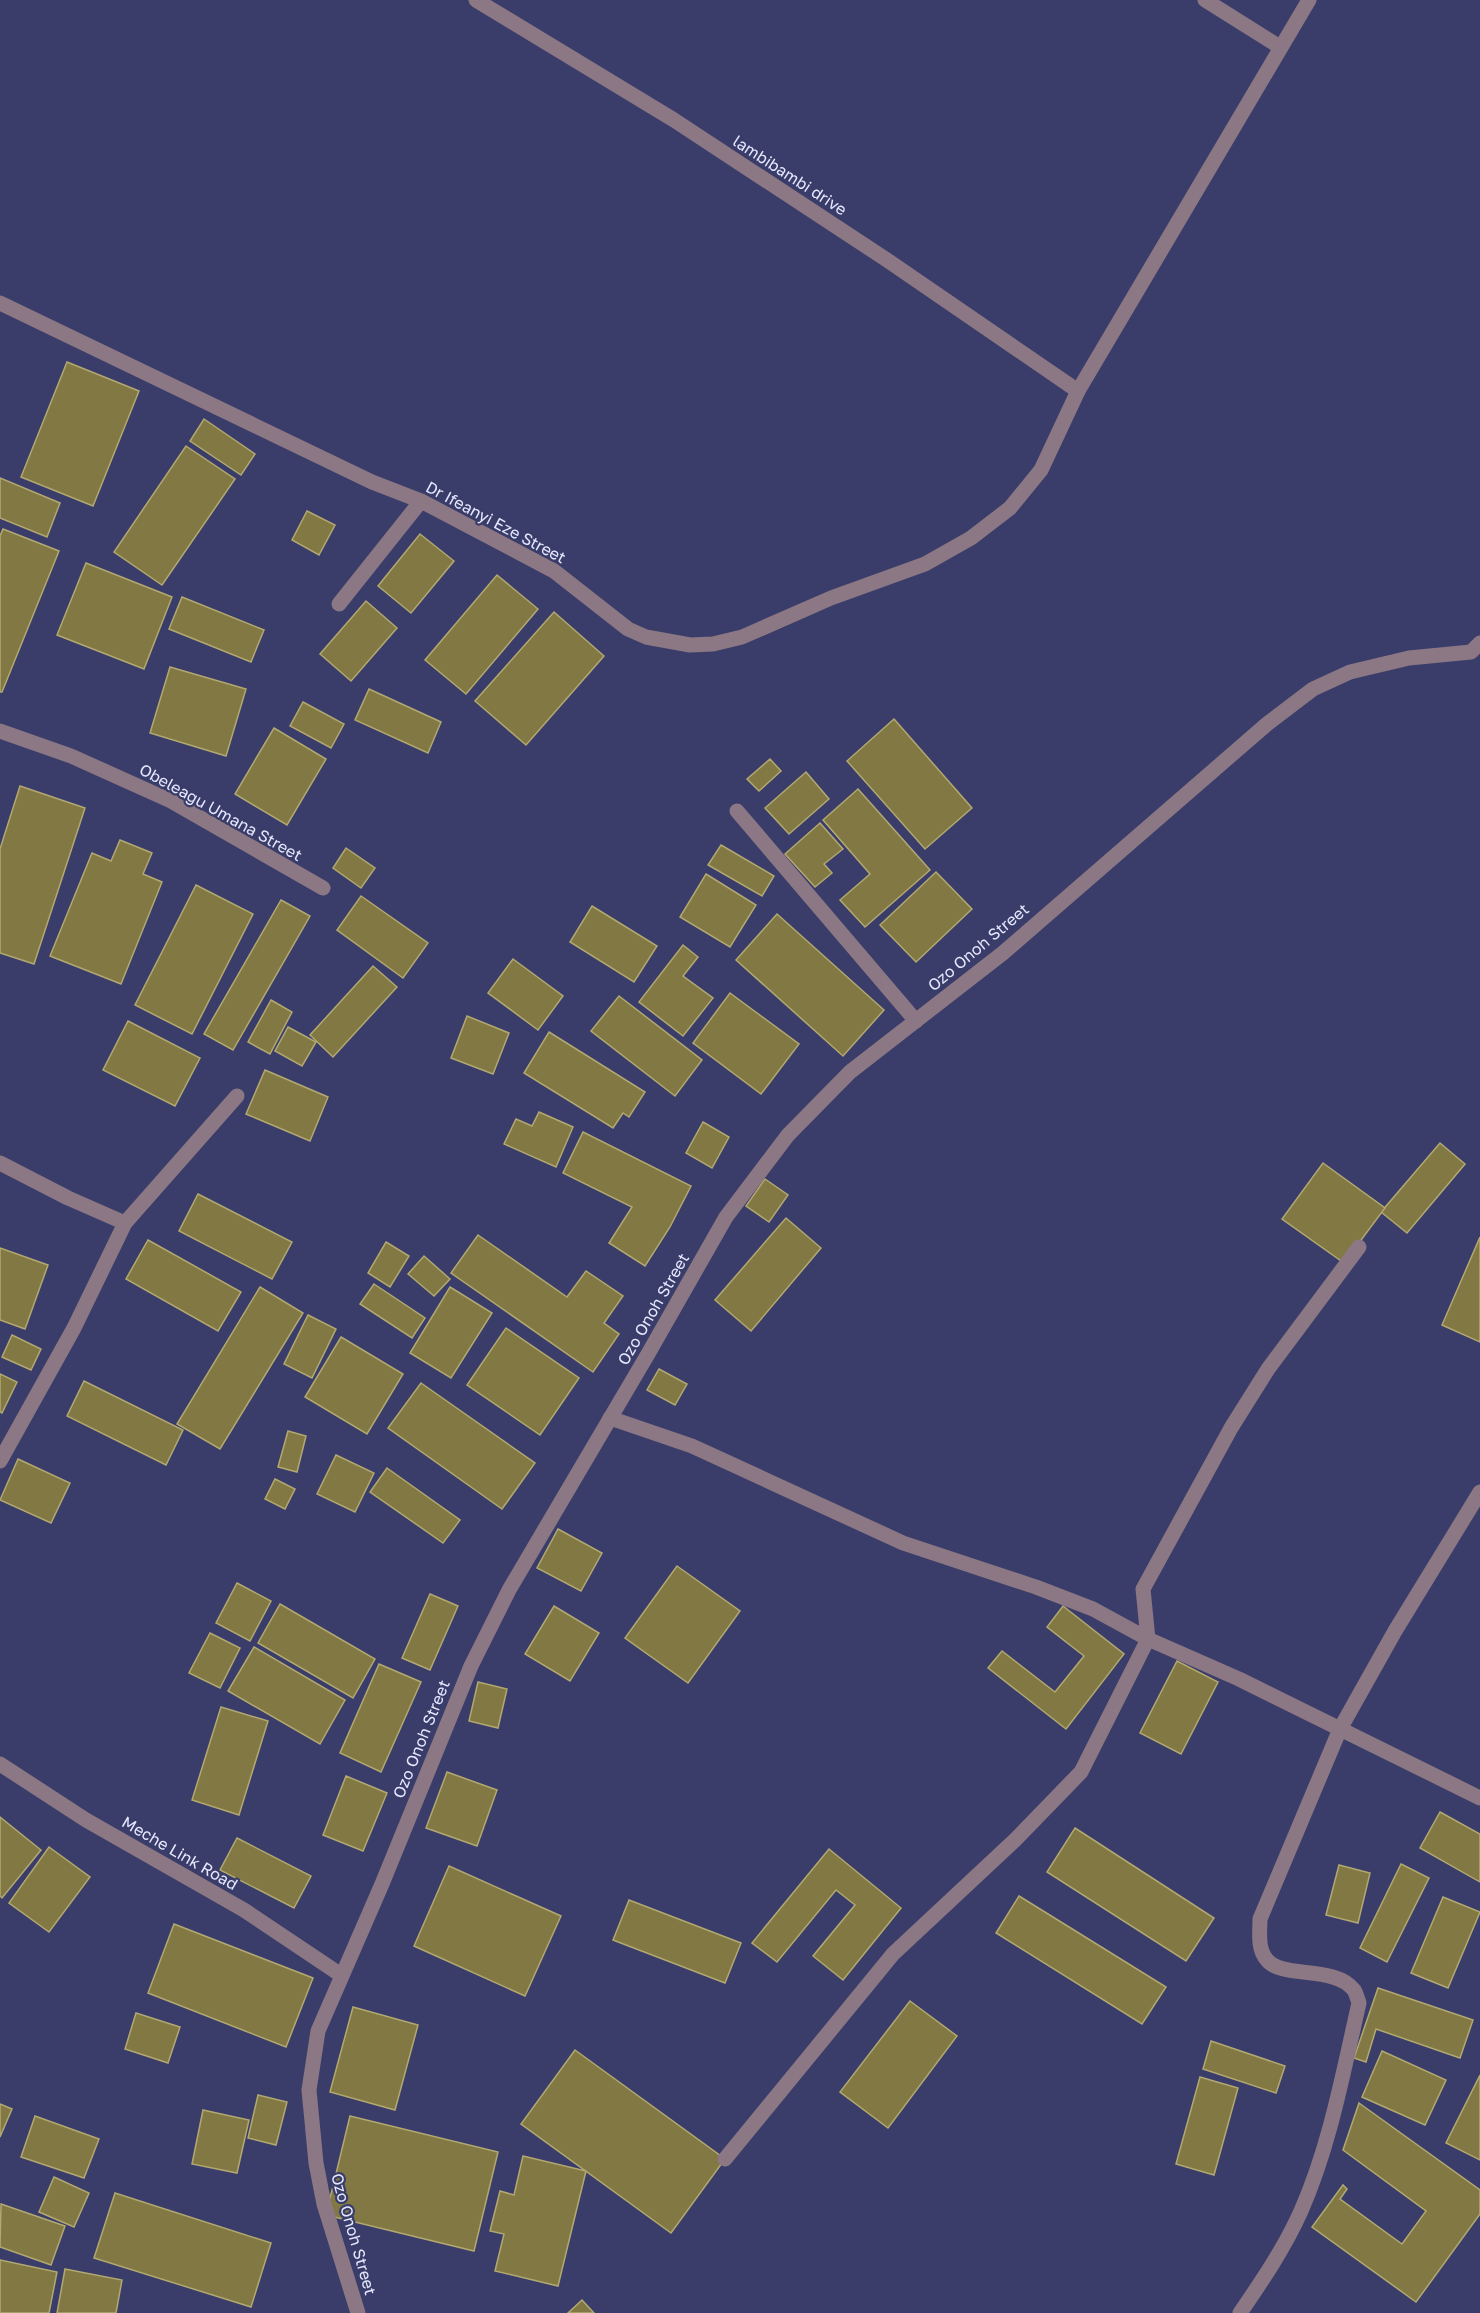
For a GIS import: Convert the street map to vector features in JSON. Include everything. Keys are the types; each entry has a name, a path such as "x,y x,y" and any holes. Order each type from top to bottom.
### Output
{"street":[{"name":"lambibambi drive","path":"476,0 674,120 887,260 1078,391"},
{"path":"1205,0 1280,47"},
{"name":"Dr Ifeanyi Eze Street","path":"0,303 372,482 421,501 554,571 628,629 646,637 666,641 690,645 713,644 742,637 831,598 925,564 971,538 1010,508 1035,479 1052,450 1078,391 1309,0"},
{"path":"339,604 421,501"},
{"name":"Ozo Onoh Street","path":"358,2313 324,2204 316,2163 309,2090 318,2031 382,1884 471,1666 509,1590 726,1216 788,1135 850,1072 1003,952 1267,724 1313,689 1350,672 1409,658 1477,651"},
{"name":"Obeleagu Umana Street","path":"0,731 71,756 171,801 323,888"},
{"path":"737,811 916,1021"},
{"path":"0,1461 74,1328 125,1223 237,1096"},
{"path":"0,1163 68,1198 125,1223"},
{"path":"725,2159 893,1954 1015,1840 1081,1772 1149,1639 1143,1589 1231,1428 1268,1369 1359,1247"},
{"path":"610,1418 692,1446 903,1543 1036,1587 1093,1610 1480,1798"},
{"path":"1240,2313 1264,2278 1301,2211 1331,2123 1359,2003 1354,1990 1341,1981 1329,1976 1274,1966 1265,1959 1260,1946 1260,1919 1340,1729 1395,1631 1480,1492"},
{"name":"Meche Link Road","path":"0,1764 86,1820 244,1910 341,1975"}],"building":[{"path":"67,362 139,391 93,506 21,477"},
{"path":"204,419 255,454 241,475 190,441"},
{"path":"186,446 235,479 162,585 114,552"},
{"path":"0,478 60,503 47,537 0,518"},
{"path":"307,511 335,525 319,555 292,540"},
{"path":"3,529 59,551 2,692 0,692 0,536"},
{"path":"420,534 454,561 411,613 378,586"},
{"path":"86,563 172,597 144,669 57,635"},
{"path":"497,575 538,609 466,694 425,660"},
{"path":"182,597 264,630 251,662 169,629"},
{"path":"366,601 397,628 351,681 320,654"},
{"path":"554,612 604,656 526,745 475,701"},
{"path":"170,667 246,689 226,756 150,733"},
{"path":"369,689 441,722 428,753 355,720"},
{"path":"303,702 344,724 331,748 290,726"},
{"path":"894,719 972,808 925,849 847,761"},
{"path":"274,728 326,759 287,825 235,794"},
{"path":"770,759 781,771 759,791 747,779"},
{"path":"806,772 829,799 789,834 765,808"},
{"path":"20,786 85,808 34,964 0,953 0,849"},
{"path":"858,789 930,870 865,927 840,900 870,874 823,820"},
{"path":"820,823 843,849 824,864 832,873 815,887 785,854"},
{"path":"120,840 152,853 143,874 162,882 121,984 50,956 92,853 111,861"},
{"path":"721,845 774,876 762,896 708,865"},
{"path":"346,848 375,868 361,888 333,868"},
{"path":"936,872 972,909 916,962 880,925"},
{"path":"706,874 756,905 730,947 680,917"},
{"path":"196,885 253,914 192,1034 135,1005"},
{"path":"361,896 428,943 403,978 337,930"},
{"path":"281,900 310,916 233,1050 204,1034"},
{"path":"592,906 657,946 634,982 570,942"},
{"path":"777,914 884,1010 843,1056 736,960"},
{"path":"683,945 698,957 683,976 713,998 683,1036 639,1002"},
{"path":"513,959 563,996 538,1030 488,993"},
{"path":"373,966 397,987 333,1057 310,1035"},
{"path":"730,993 799,1044 761,1094 693,1043"},
{"path":"619,996 702,1060 675,1096 591,1031"},
{"path":"271,1000 292,1012 270,1054 248,1042"},
{"path":"467,1016 509,1033 493,1074 451,1058"},
{"path":"128,1021 200,1058 175,1106 103,1070"},
{"path":"288,1027 316,1042 302,1066 275,1051"},
{"path":"549,1032 645,1092 629,1117 623,1113 613,1128 524,1073"},
{"path":"265,1070 328,1097 310,1141 246,1114"},
{"path":"539,1112 573,1127 556,1167 504,1144 516,1119 532,1126"},
{"path":"703,1122 729,1137 712,1168 686,1153"},
{"path":"583,1132 691,1186 670,1227 645,1266 609,1243 632,1207 563,1173"},
{"path":"1440,1143 1465,1164 1407,1233 1381,1212"},
{"path":"1323,1163 1385,1208 1344,1263 1282,1219"},
{"path":"765,1179 788,1195 769,1222 746,1206"},
{"path":"198,1194 292,1242 272,1279 179,1231"},
{"path":"786,1218 821,1248 751,1331 715,1300"},
{"path":"478,1235 567,1297 586,1271 623,1296 604,1323 619,1334 593,1372 451,1273"},
{"path":"1480,1237 1480,1342 1442,1325"},
{"path":"148,1240 241,1292 218,1331 126,1279"},
{"path":"386,1242 409,1256 390,1287 368,1273"},
{"path":"0,1248 48,1265 25,1329 0,1320"},
{"path":"424,1256 450,1279 434,1296 408,1274"},
{"path":"374,1284 425,1318 412,1338 360,1304"},
{"path":"260,1287 303,1313 220,1449 177,1424"},
{"path":"450,1287 492,1313 451,1378 410,1353"},
{"path":"308,1315 336,1329 312,1378 284,1364"},
{"path":"506,1328 579,1378 540,1435 467,1385"},
{"path":"12,1335 41,1349 31,1370 2,1357"},
{"path":"341,1337 403,1374 367,1434 305,1397"},
{"path":"659,1369 687,1384 675,1405 647,1390"},
{"path":"0,1374 17,1382 2,1413 0,1412"},
{"path":"84,1381 183,1430 166,1465 67,1416"},
{"path":"421,1383 535,1463 502,1509 388,1428"},
{"path":"288,1431 306,1436 297,1472 278,1467"},
{"path":"336,1455 374,1473 355,1512 317,1494"},
{"path":"18,1459 70,1483 51,1523 0,1500"},
{"path":"387,1468 460,1520 443,1543 370,1492"},
{"path":"275,1479 295,1489 285,1509 265,1499"},
{"path":"558,1529 602,1553 581,1591 537,1568"},
{"path":"677,1566 740,1611 688,1683 625,1638"},
{"path":"237,1583 271,1601 250,1641 216,1623"},
{"path":"430,1594 458,1606 430,1670 402,1658"},
{"path":"280,1604 375,1659 353,1698 258,1643"},
{"path":"554,1606 599,1633 570,1681 525,1654"},
{"path":"1063,1606 1124,1654 1066,1729 988,1668 1002,1651 1055,1692 1084,1656 1047,1627"},
{"path":"210,1633 240,1648 220,1688 189,1673"},
{"path":"254,1647 345,1700 320,1744 228,1691"},
{"path":"1177,1661 1218,1682 1181,1754 1140,1733"},
{"path":"379,1664 421,1682 381,1772 340,1753"},
{"path":"478,1682 507,1689 498,1728 469,1721"},
{"path":"221,1707 268,1721 239,1815 192,1800"},
{"path":"447,1772 497,1790 477,1846 426,1828"},
{"path":"346,1776 387,1793 363,1851 323,1835"},
{"path":"1440,1812 1480,1834 1480,1882 1420,1848"},
{"path":"0,1817 41,1850 2,1898 0,1896"},
{"path":"1075,1828 1214,1918 1186,1961 1047,1872"},
{"path":"237,1838 311,1876 294,1908 220,1870"},
{"path":"49,1847 90,1877 49,1932 9,1903"},
{"path":"829,1849 901,1908 843,1980 813,1956 855,1905 836,1890 777,1962 752,1943"},
{"path":"1401,1864 1429,1878 1387,1962 1360,1948"},
{"path":"1339,1865 1370,1873 1358,1923 1326,1915"},
{"path":"449,1866 561,1916 525,1996 414,1946"},
{"path":"1019,1896 1166,1987 1142,2024 996,1933"},
{"path":"1443,1897 1480,1912 1448,1988 1411,1973"},
{"path":"629,1900 741,1943 725,1983 613,1940"},
{"path":"174,1924 313,1978 286,2047 148,1993"},
{"path":"1378,1988 1473,2020 1460,2058 1376,2029 1366,2062 1354,2058"},
{"path":"910,2001 957,2036 888,2128 840,2092"},
{"path":"353,2007 418,2025 395,2110 330,2092"},
{"path":"136,2013 180,2027 168,2063 125,2049"},
{"path":"1211,2041 1285,2066 1276,2093 1203,2069"},
{"path":"575,2050 725,2159 671,2233 521,2124"},
{"path":"1382,2051 1446,2080 1425,2125 1362,2097"},
{"path":"1480,2075 1480,2160 1446,2143"},
{"path":"1200,2077 1238,2088 1214,2175 1176,2164"},
{"path":"258,2095 287,2102 276,2145 248,2138"},
{"path":"1359,2103 1480,2190 1480,2214 1416,2302 1312,2227 1343,2185 1347,2189 1340,2199 1402,2244 1426,2211 1343,2150"},
{"path":"0,2104 12,2109 0,2137"},
{"path":"203,2110 249,2120 237,2173 192,2164"},
{"path":"35,2116 99,2139 84,2178 21,2157"},
{"path":"350,2116 498,2152 474,2251 326,2215"},
{"path":"523,2156 586,2171 558,2286 495,2271 504,2234 490,2231 500,2191 514,2195"},
{"path":"54,2177 89,2193 74,2227 39,2212"},
{"path":"115,2193 271,2243 251,2307 94,2258"},
{"path":"1,2204 65,2226 51,2265 0,2247"},
{"path":"0,2260 57,2272 49,2313 0,2313"},
{"path":"65,2269 122,2280 116,2313 57,2313"},
{"path":"582,2300 594,2313 568,2313"}]}
